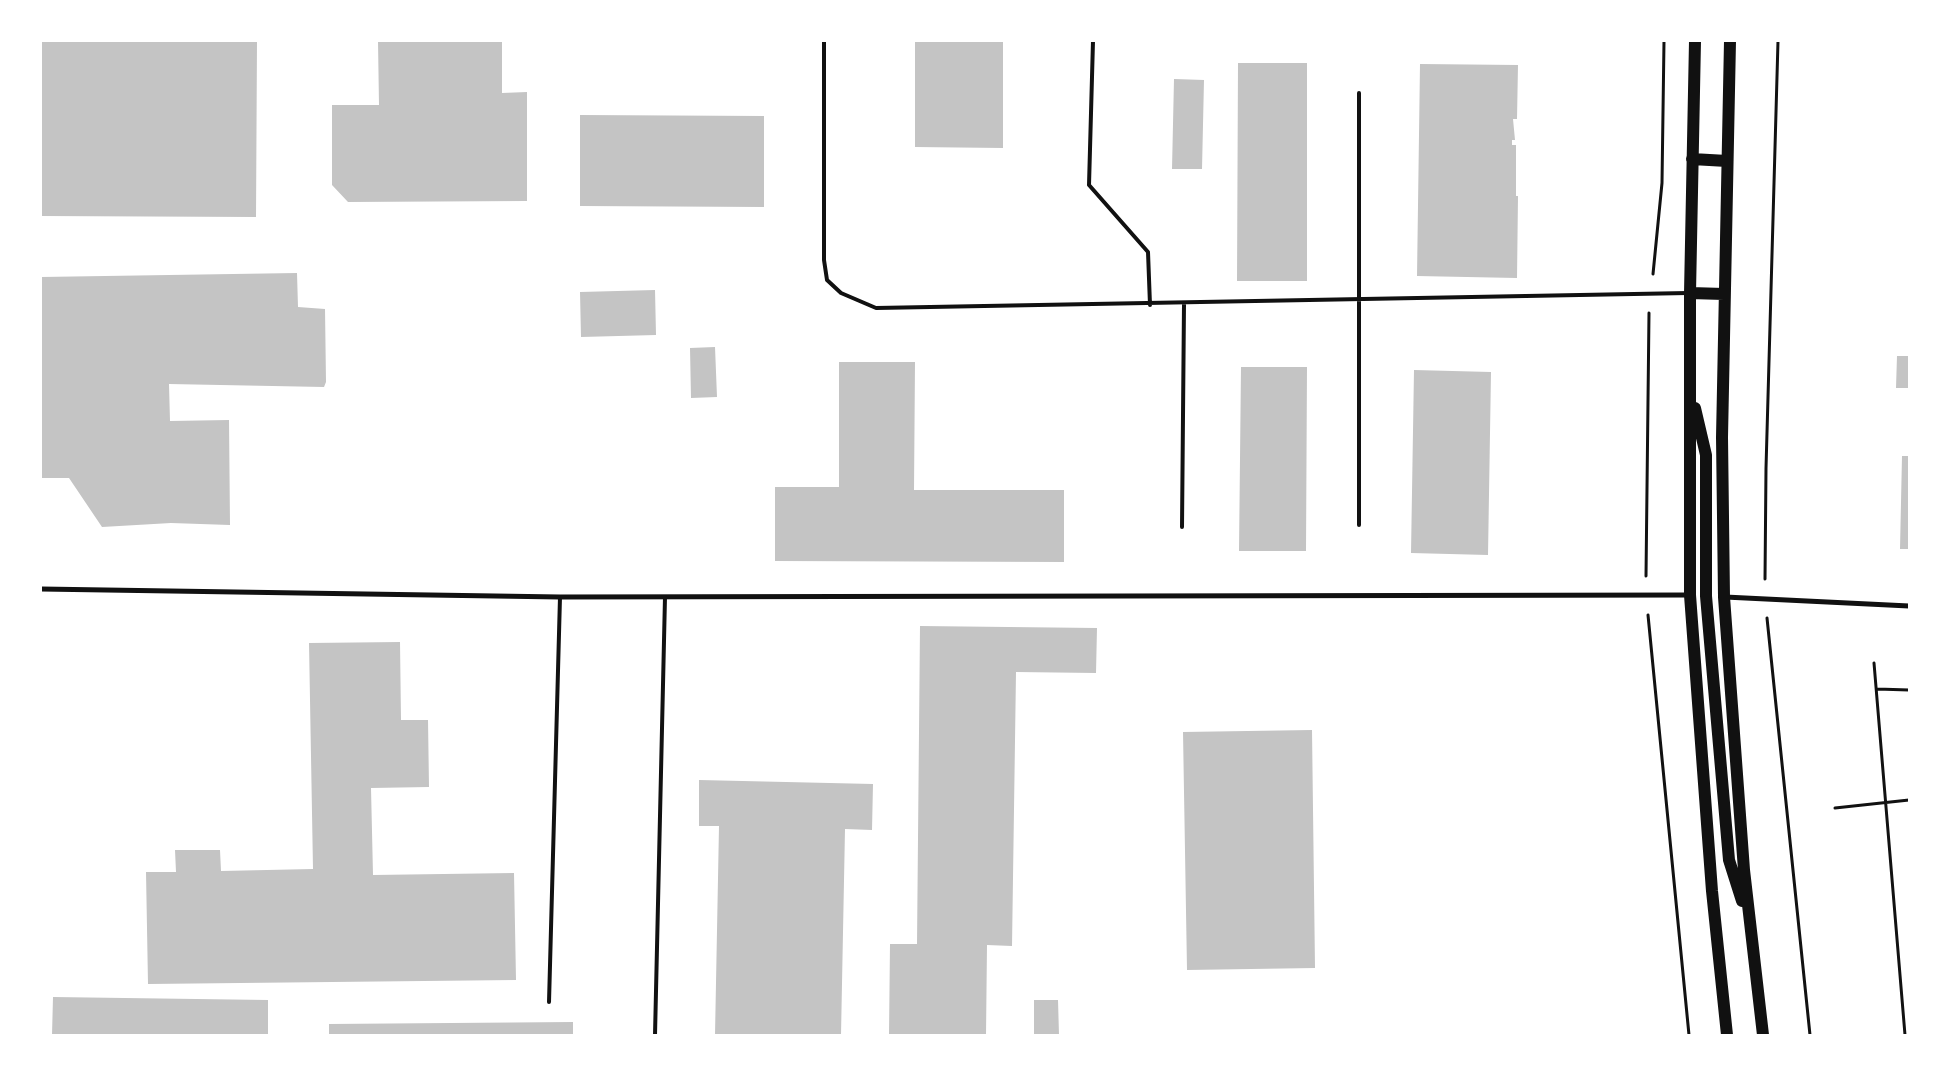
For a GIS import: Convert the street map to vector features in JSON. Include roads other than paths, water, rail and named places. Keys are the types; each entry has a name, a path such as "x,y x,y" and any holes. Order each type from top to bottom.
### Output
{"main road":[{"path":"1695,41 1690,294 1690,595 1712,891 1728,1035"},
{"path":"1730,41 1722,437 1724,597 1732,732 1762,1035"},
{"path":"1692,159 1727,161"},
{"path":"1690,294 1724,294"},
{"path":"1690,387 1706,455 1706,596 1729,860 1751,932"},
{"path":"1690,595 1724,597"}],"street":[{"path":"41,589 560,597 1690,595"},
{"path":"1724,597 1909,606"}],"lane":[{"path":"824,41 824,260 827,280 841,293 876,308 1690,294"},
{"path":"1093,41 1089,185 1148,252 1150,304"},
{"path":"1359,93 1359,525"},
{"path":"1182,527 1184,304"},
{"path":"549,1002 560,597"},
{"path":"655,1035 665,597"}]}
